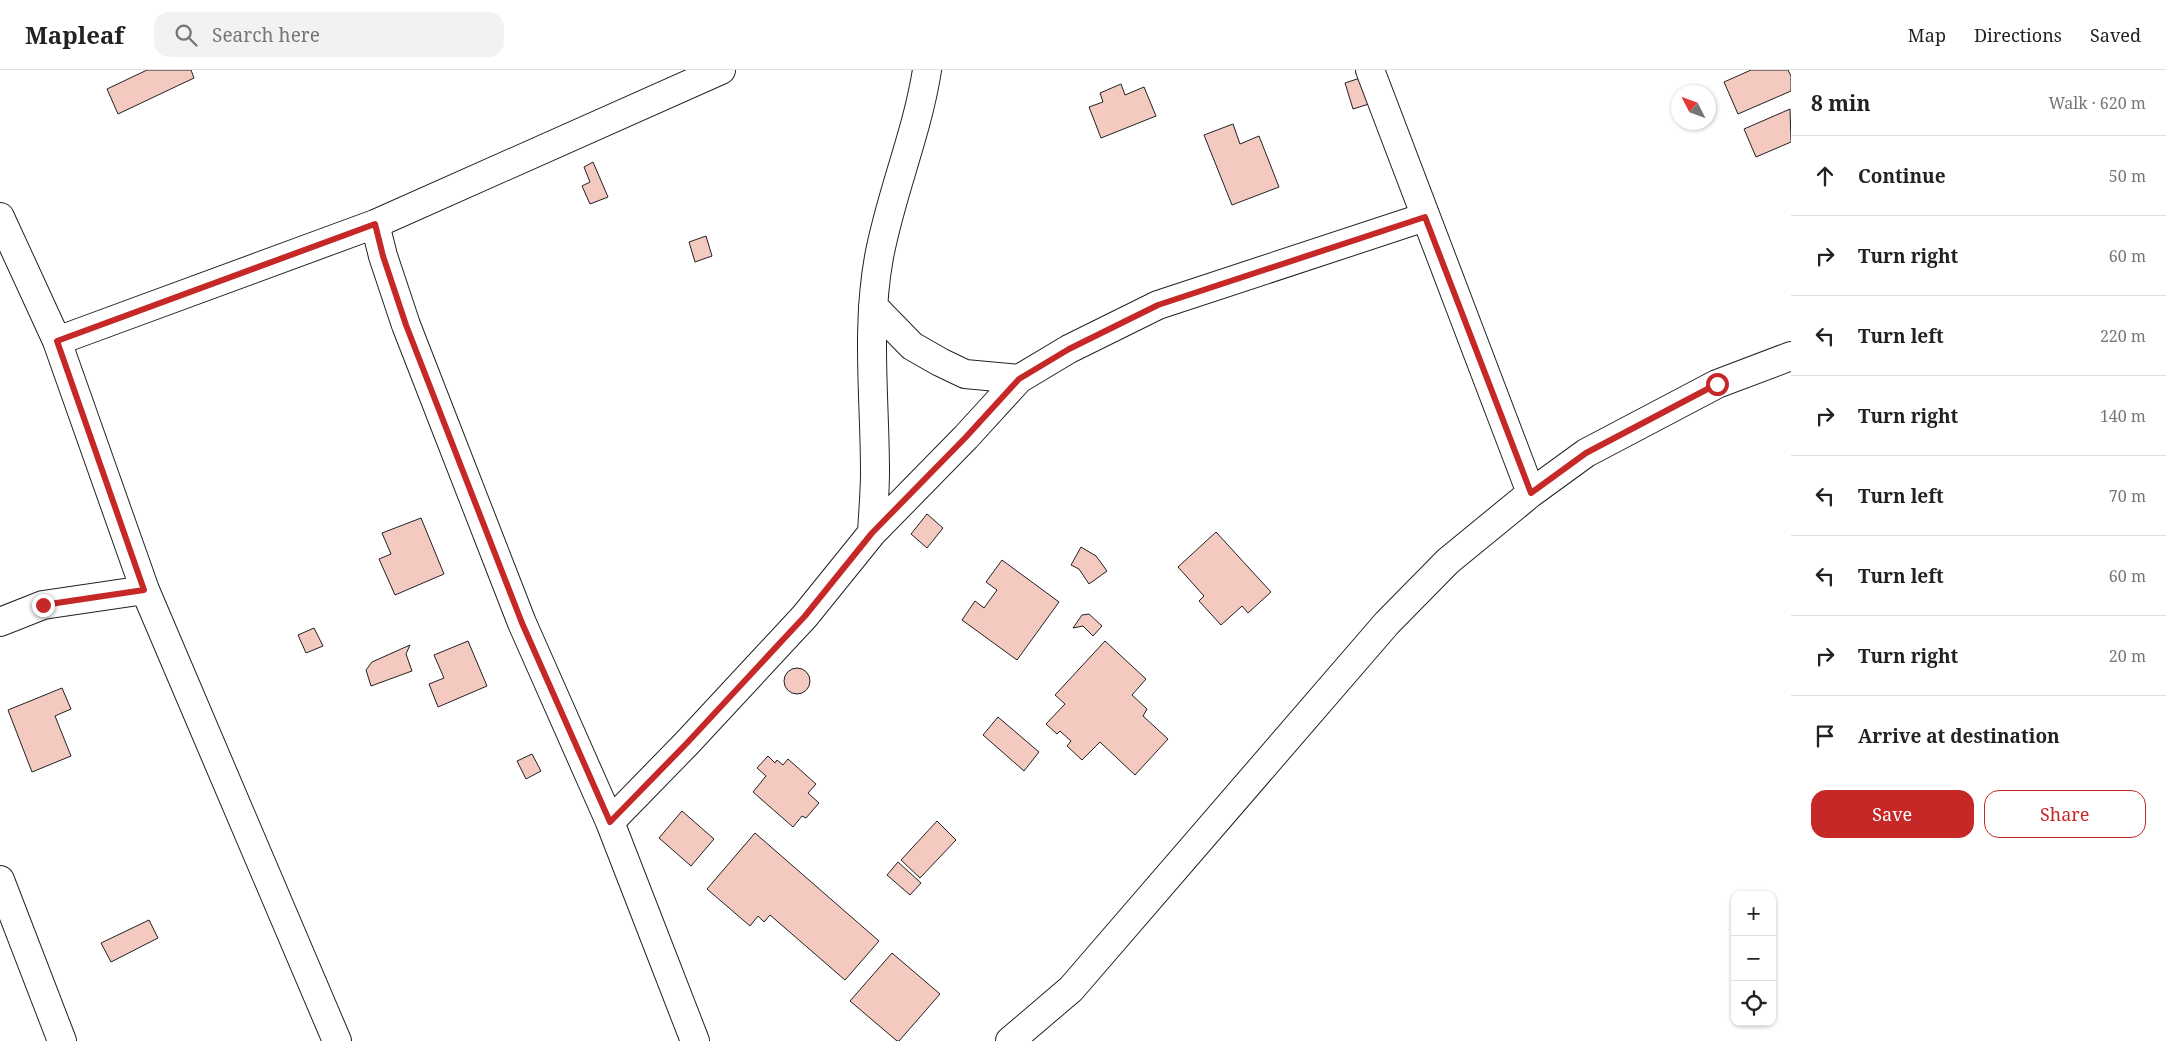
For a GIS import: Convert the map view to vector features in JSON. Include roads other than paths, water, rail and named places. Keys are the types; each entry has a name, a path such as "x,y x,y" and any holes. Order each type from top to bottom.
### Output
{"street":[{"path":"57,341 375,224 720,70"},
{"path":"872,533 875,473 873,306 879,257 885,230 923,97 927,70"},
{"path":"1370,70 1531,493"},
{"path":"610,822 687,743 805,616 872,533 966,437 1019,379 1069,349 1158,305 1425,217"},
{"path":"0,218 57,341 144,590 338,1041"},
{"path":"375,224 383,256 406,325 522,623 610,822 695,1041"},
{"path":"873,306 912,346 940,362 964,374 1019,379"},
{"path":"1010,1041 1071,989 1387,623 1448,561 1531,493 1586,453 1717,384 1791,356"},
{"path":"0,622 43,605 144,590"},
{"path":"0,880 62,1041"}]}
